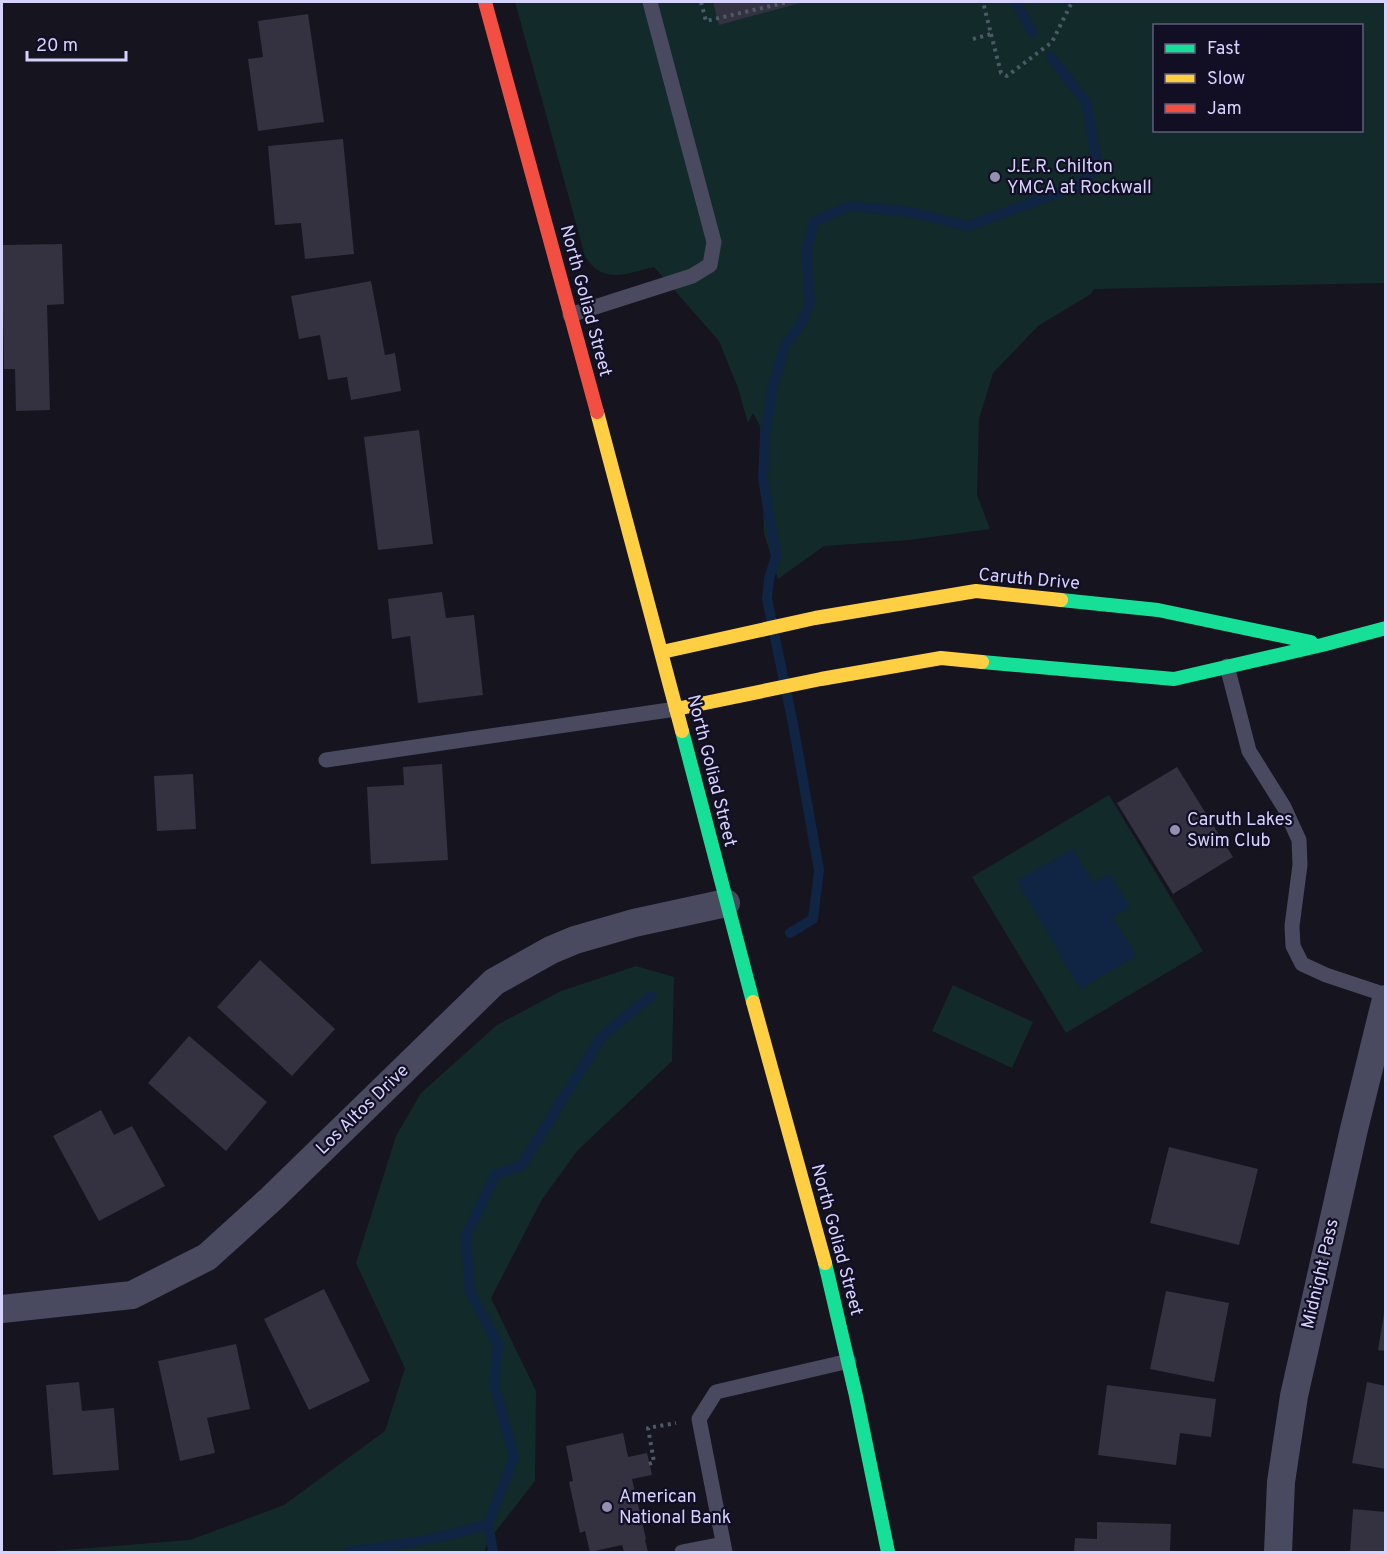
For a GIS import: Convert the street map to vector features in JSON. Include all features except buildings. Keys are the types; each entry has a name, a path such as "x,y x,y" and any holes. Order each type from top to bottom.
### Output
{"main road":[{"name":"North Goliad Street","path":"485,2 662,652 726,903 823,1255 849,1361 888,1552"},
{"name":"Caruth Drive","path":"662,652 815,618 976,591 1158,610 1322,645"},
{"name":"Caruth Drive","path":"676,709 898,664 941,658 1174,678 1322,645 1386,628"}],"street":[{"name":"Los Altos Drive","path":"2,1309 132,1295 207,1257 271,1199 494,982 551,950 575,940 612,929 726,903"},
{"name":"Midnight Pass","path":"1278,1552 1281,1482 1294,1396 1386,997"}],"lane":[{"path":"570,315 692,276 710,265 714,242 650,2"},
{"path":"1227,666 1249,751 1284,807 1299,840 1300,865 1292,926 1293,946 1302,964 1386,997"},
{"path":"326,760 676,709"},
{"path":"682,1552 724,1548 699,1419 716,1392 849,1361"}],"path":[{"path":"701,2 706,21 788,2"},
{"path":"983,2 1001,73 1007,76 1052,42 1072,2"},
{"path":"974,39 991,34"},
{"path":"649,1464 654,1462 648,1428 699,1419"}],"green space":[{"name":"J.E.R. Chilton YMCA at Rockwall","path":"515,2 1385,2 1385,283 1094,289 1091,294 1038,326 993,373 979,419 977,495 990,529 909,540 824,546 778,579 764,533 760,426 753,413 748,423 738,388 719,341 654,267 616,275 600,271 585,256"},
{"path":"1109,795 1203,951 1066,1033 972,877"},
{"path":"636,966 674,977 672,1061 577,1151 541,1201 491,1298 536,1391 535,1481 488,1541 484,1552 40,1552 190,1540 284,1505 385,1431 405,1368 356,1263 396,1136 421,1093 497,1025 561,991"},
{"path":"953,985 1033,1022 1012,1068 932,1031"}],"water":[{"path":"1073,849 1093,883 1110,874 1130,907 1113,917 1136,956 1080,989 1017,881"}],"waterway":[{"path":"1016,2 1032,32"},
{"path":"790,933 813,919 819,870 793,724 767,599 769,579 776,556 763,478 765,436 772,390 784,347 801,324 810,303 806,251 814,222 849,206 910,212 968,226 1077,186 1098,167 1086,102 1051,57"},
{"path":"349,1552 437,1538 488,1524 514,1457 494,1385 498,1344 470,1292 466,1236 495,1175 521,1166 602,1036 651,996"},
{"path":"488,1524 493,1552"}],"traffic: fast":[{"path":"1061,600 1158,610 1311,642"},
{"path":"982,662 1174,679 1386,628"},
{"path":"682,731 753,1002"},
{"path":"825,1263 856,1396 888,1552"}],"traffic: slow":[{"path":"597,412 682,731"},
{"path":"662,652 815,618 976,591 1061,600"},
{"path":"676,709 821,679 941,658 982,662"},
{"path":"753,1002 825,1263"}],"traffic: jam":[{"path":"485,2 597,412"}],"place":[{"name":"J.E.R. Chilton YMCA at Rockwall","path":"995,177"},
{"name":"Caruth Lakes Swim Club","path":"1175,830"},
{"name":"American National Bank","path":"607,1507"}]}
